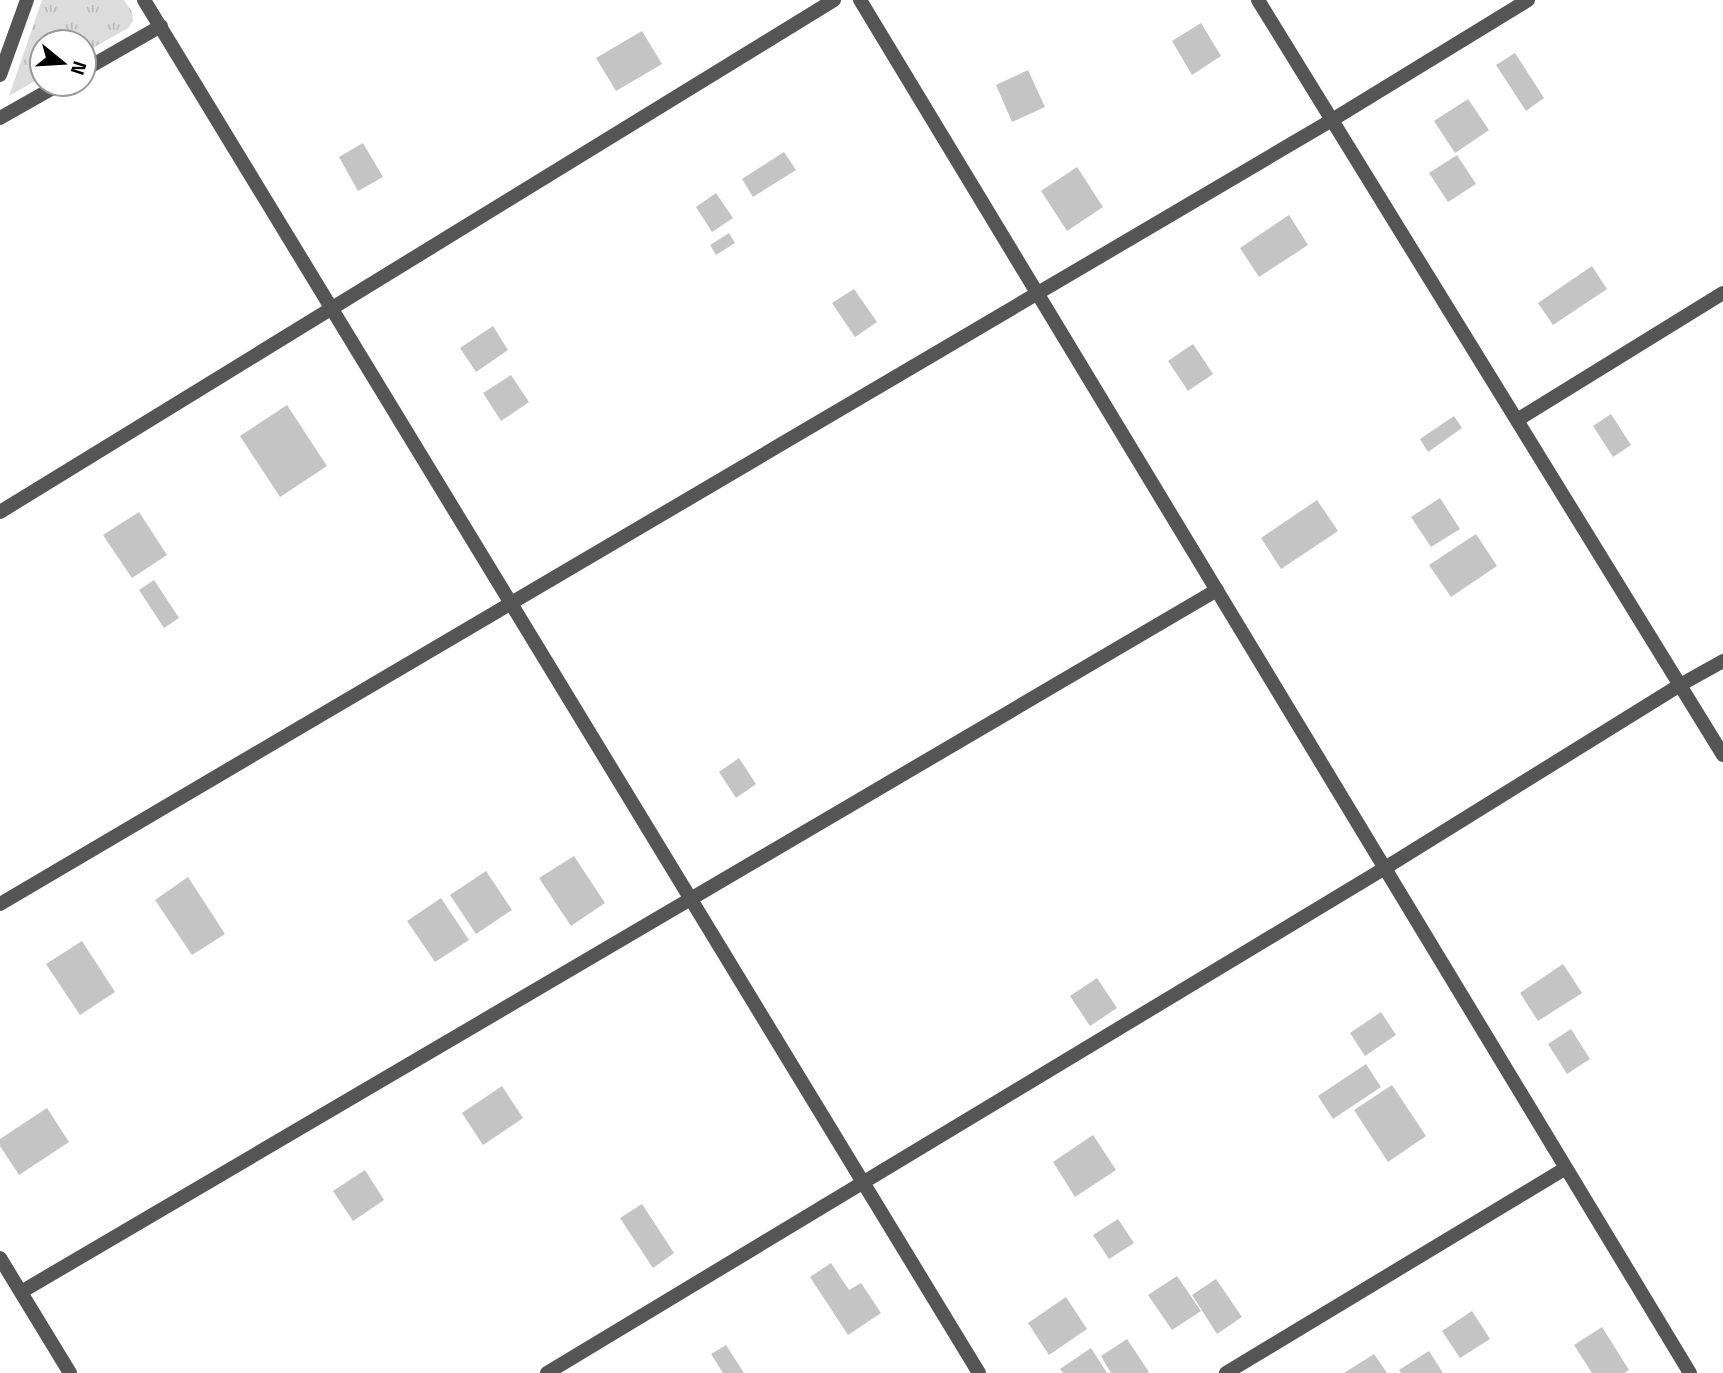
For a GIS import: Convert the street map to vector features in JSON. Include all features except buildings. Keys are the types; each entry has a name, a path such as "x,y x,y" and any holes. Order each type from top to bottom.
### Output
{"street":[{"path":"0,75 27,0"},
{"path":"144,0 979,1373"},
{"path":"0,512 834,0"},
{"path":"860,0 1690,1373"},
{"path":"1258,0 1723,755"},
{"path":"0,904 1332,120 1528,0"},
{"path":"98,62 161,26"},
{"path":"0,118 35,98"},
{"path":"1517,421 1723,293"},
{"path":"21,1292 1217,590"},
{"path":"547,1373 1723,661"},
{"path":"1226,1373 1566,1168"},
{"path":"0,1258 70,1373"}],"green space":[{"path":"42,0 124,0 132,12 133,21 128,28 98,45 98,28 32,28"},
{"path":"28,41 28,85 9,96"}]}
